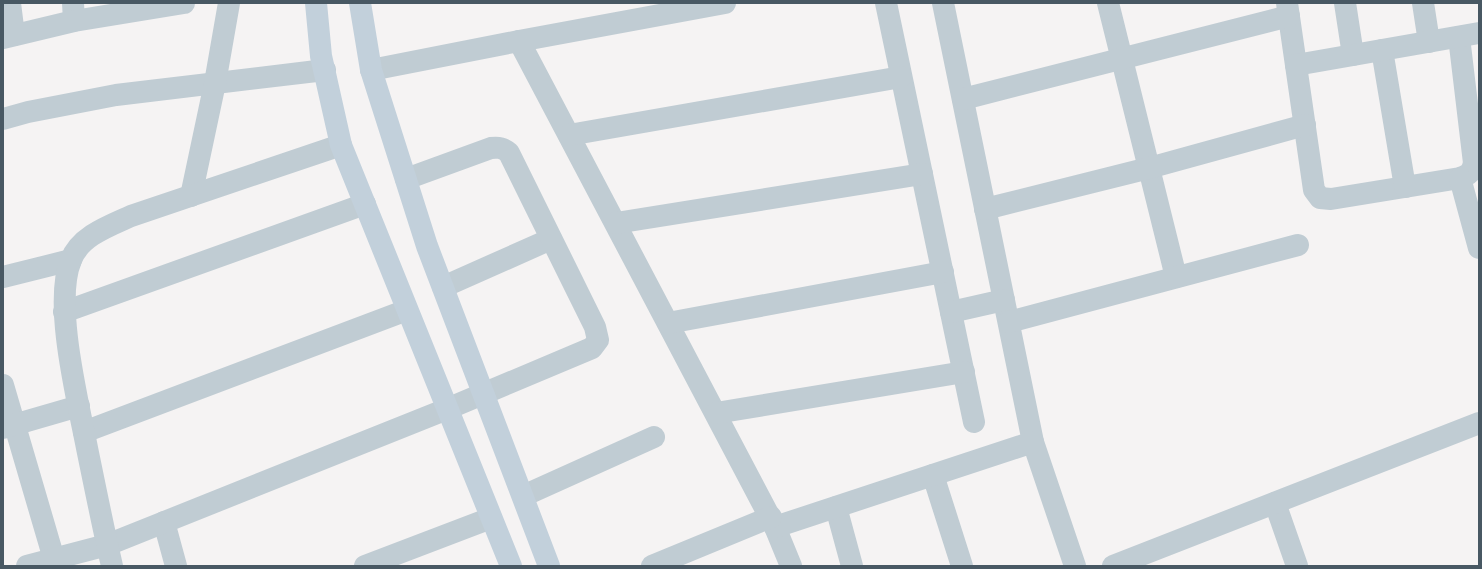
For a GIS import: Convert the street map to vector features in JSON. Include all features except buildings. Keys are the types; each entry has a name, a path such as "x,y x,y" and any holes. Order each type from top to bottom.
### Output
{"main road":[{"path":"316,3 322,56 341,145 511,566"},
{"path":"360,3 371,70 427,246 549,566"}],"street":[{"path":"10,3 9,36 74,12 184,3"},
{"path":"191,196 215,83 229,3"},
{"path":"371,70 725,3"},
{"path":"886,3 974,422"},
{"path":"943,3 1033,442 1075,566"},
{"path":"1108,3 1176,277"},
{"path":"1345,3 1354,55"},
{"path":"1423,3 1429,42"},
{"path":"962,99 1122,58 1288,9 1296,65 1305,125 1314,190 1320,198 1331,199 1460,178 1467,176 1472,170 1474,163 1469,35 1296,65"},
{"path":"519,41 773,522 791,566"},
{"path":"1382,50 1404,187"},
{"path":"3,119 28,112 116,95 325,70"},
{"path":"569,134 901,77"},
{"path":"985,209 1149,168 1305,125"},
{"path":"112,566 79,406 64,312 66,281 71,260 79,246 100,230 131,216 341,145"},
{"path":"27,566 107,545 484,394 592,348 598,340 595,327 509,153 498,147 491,148 406,179"},
{"path":"616,223 922,174"},
{"path":"1460,178 1479,248"},
{"path":"64,312 365,204"},
{"path":"443,287 551,238"},
{"path":"1008,322 1298,245"},
{"path":"3,277 71,260"},
{"path":"668,323 943,272"},
{"path":"951,312 1004,300"},
{"path":"84,432 407,310"},
{"path":"716,413 964,372"},
{"path":"3,385 9,426 54,559"},
{"path":"9,426 79,406"},
{"path":"1114,566 1479,423"},
{"path":"523,496 654,437"},
{"path":"652,566 773,522 836,507 1033,442"},
{"path":"933,475 962,566"},
{"path":"1275,503 1297,566"},
{"path":"836,507 852,566"},
{"path":"365,566 491,518"},
{"path":"164,522 176,566"}]}
